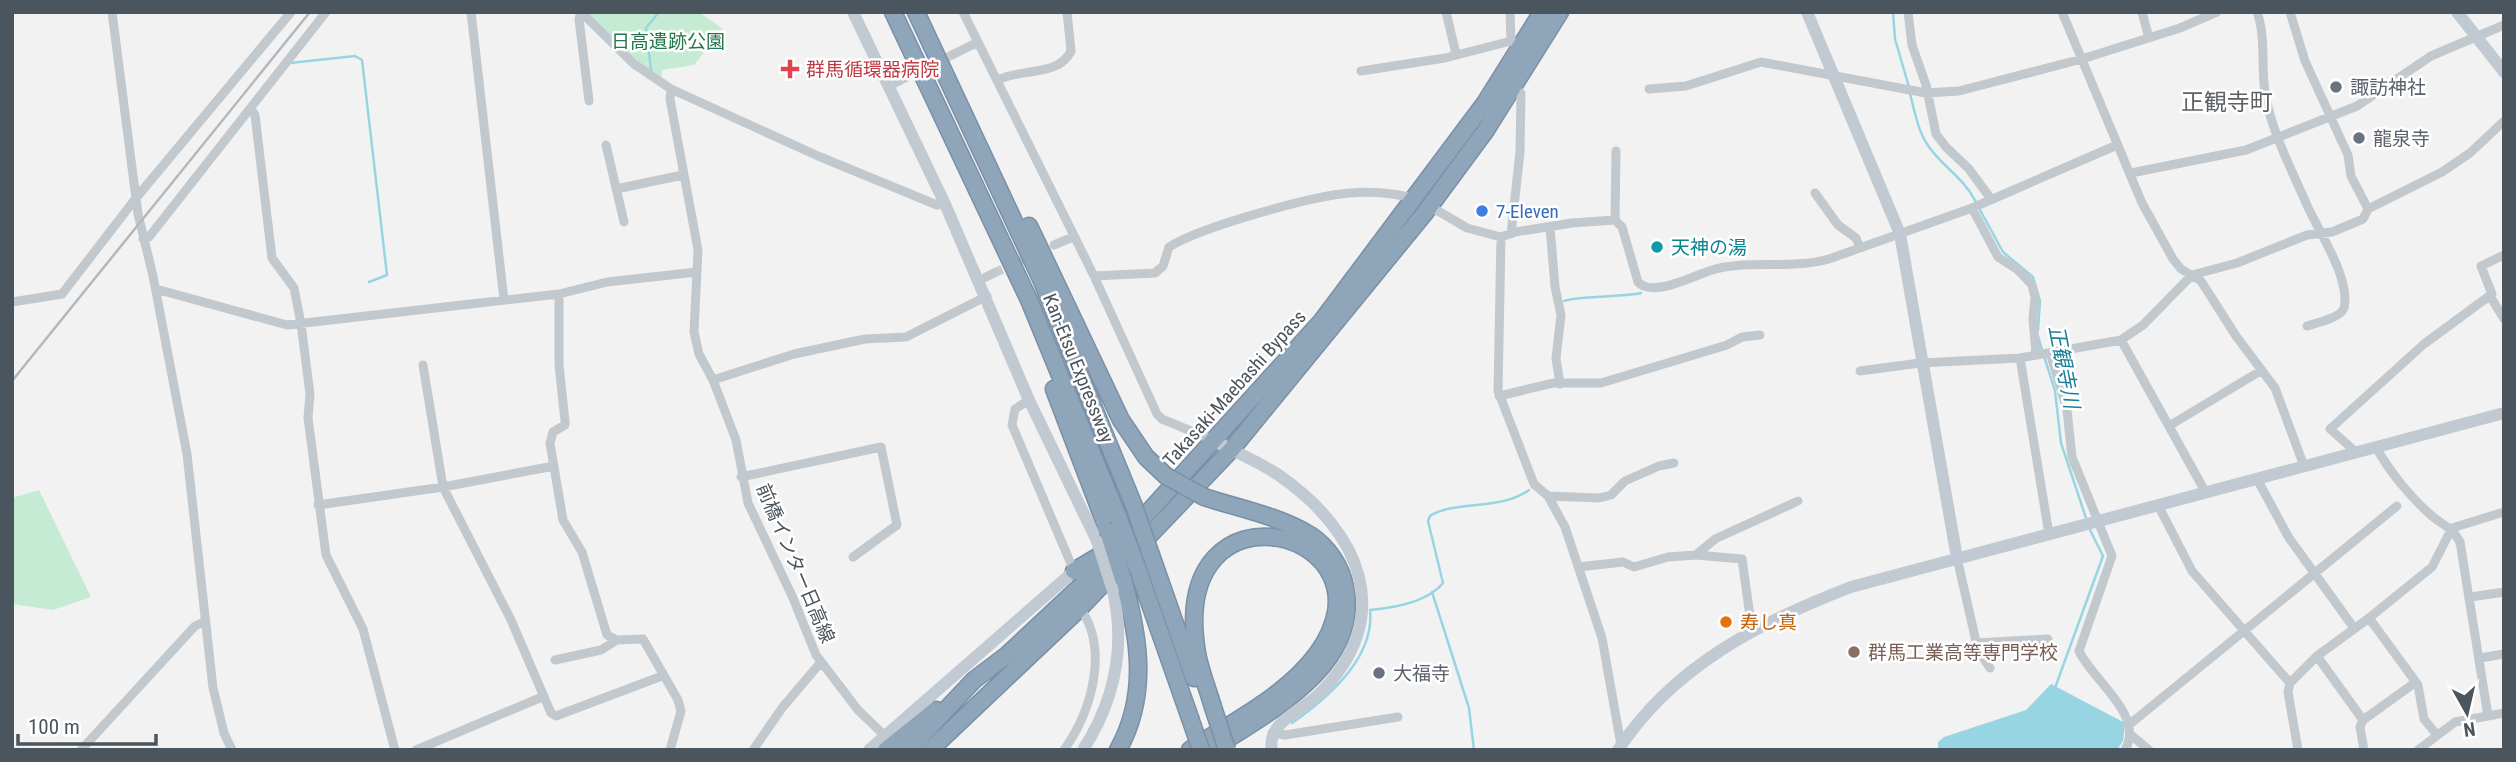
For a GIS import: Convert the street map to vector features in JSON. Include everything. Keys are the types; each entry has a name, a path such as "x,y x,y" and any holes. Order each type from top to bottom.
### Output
{"highway":[{"name":"Kan-Etsu Expressway","path":"893,12 1029,300 1050,379 1108,530"},
{"name":"Kan-Etsu Expressway","path":"916,12 960,101 1066,334 1209,706 1218,750"},
{"name":"Takasaki-Maebashi Bypass","path":"936,746 1080,608 1231,450 1384,267 1516,45 1542,12"},
{"name":"Takasaki-Maebashi Bypass","path":"908,750 974,680 1007,655 1084,583 1321,322 1423,203 1513,88 1560,12"},
{"path":"960,101 1005,175 1121,419 1146,457 1166,476 1204,497 1287,524 1315,539 1337,564 1347,603 1338,641 1319,670 1287,699 1210,750"},
{"path":"1073,571 1096,559 1136,528"},
{"path":"1108,530 1137,567 1201,750"},
{"path":"1108,530 1118,585 1137,634 1139,680 1131,720 1118,750"},
{"path":"1190,750 1296,677 1322,646 1334,615 1333,585 1319,559 1298,542 1278,536 1250,537 1231,545 1210,564 1200,590 1196,620 1197,650 1209,706 1227,750"},
{"path":"885,743 974,680"}],"street":[{"path":"112,12 136,198 187,454 213,688 224,733 232,750"},
{"path":"12,302 62,294 136,198 291,12"},
{"path":"143,239 149,237 327,12"},
{"path":"471,12 505,300"},
{"path":"589,101 579,19 581,12 642,71 671,89 818,156 937,205 945,204"},
{"path":"853,12 894,84 980,279 1029,400 1108,530"},
{"path":"963,12 1094,276 1159,418 1215,441 1279,475 1326,516 1344,539 1362,586 1363,617 1353,648 1320,694 1272,733"},
{"path":"998,80 1065,61 1072,51 1067,12"},
{"path":"1446,12 1456,54"},
{"path":"1361,71 1516,45 1510,12"},
{"path":"1807,12 1900,234 1920,363 1957,558 1976,643 1990,668"},
{"path":"1908,12 1912,45 1936,134 1945,147 1969,169 1991,199"},
{"path":"2062,12 2142,203 2173,259 2181,269 2201,281 2275,388 2304,466"},
{"path":"2142,12 2149,38"},
{"path":"1649,89 1686,86 1761,62 1926,93 1959,91 2082,59 2149,38 2217,12"},
{"path":"2258,12 2265,95 2278,137 2319,234 2341,273 2344,309 2340,314 2307,326"},
{"path":"2290,12 2305,61 2368,209"},
{"path":"2457,12 2504,72"},
{"path":"2131,173 2246,150 2330,117 2357,106 2431,56 2504,24"},
{"path":"954,54 978,42"},
{"path":"1511,234 1520,140 1521,93 1513,88"},
{"name":"前橋インター日高線","path":"671,89 670,99 698,250 694,332 699,354 713,380 736,440 741,477 751,510 821,662 885,743"},
{"path":"251,109 255,115 272,258 294,288 301,324 310,394 308,418 317,505 326,555 363,629 395,750"},
{"path":"1860,371 1920,363 2020,358 2121,340 2143,325 2192,275 2237,263 2307,235 2319,234 2363,219 2368,209 2442,172 2470,153 2504,121"},
{"path":"606,145 624,222"},
{"path":"1616,151 1615,220 1622,227 1638,282 1648,288 1686,282 1719,268 1812,264 1972,208 2117,145"},
{"path":"616,188 683,175"},
{"path":"1094,276 1155,273 1163,266 1169,247 1188,238 1231,222 1326,197 1357,192 1423,203 1467,228 1500,237 1550,227 1615,220"},
{"path":"1815,193 1829,215 1856,238 1860,248"},
{"path":"1972,208 1998,257 2018,270 2032,285 2035,297 2033,319 2036,354"},
{"path":"1550,227 1555,287 1561,314 1556,358 1560,384"},
{"path":"1054,245 1073,237"},
{"path":"1500,237 1499,396 1534,484 1548,496 1566,527 1602,638 1619,747"},
{"path":"2504,255 2481,266 2492,294 2490,296 2504,319"},
{"path":"156,289 272,321 301,324 559,294 607,282 697,272"},
{"path":"980,279 994,273"},
{"path":"559,294 559,365 565,421 550,439 554,466 566,527 582,552 606,631 617,640"},
{"path":"713,380 794,354 865,339 906,337 987,296"},
{"path":"2357,453 2330,429 2424,344 2490,296"},
{"path":"1499,396 1553,383 1601,383 1727,345 1742,337 1759,335"},
{"path":"2121,340 2206,493"},
{"path":"2050,353 2067,410 2072,457 2112,555 2079,651 2130,724 2125,750"},
{"path":"2020,358 2032,417 2049,534"},
{"path":"423,365 443,487 536,673 542,697 556,716 662,676"},
{"path":"2169,426 2262,370"},
{"path":"869,750 885,743 1073,571 1012,425 1015,410 1029,400"},
{"path":"1619,747 1681,677 1752,630 1797,607 1851,587 2504,413"},
{"path":"741,477 829,455 881,447 897,525 853,557"},
{"path":"2376,447 2384,463 2432,516 2452,528 2460,542 2471,597 2488,716"},
{"path":"1548,496 1599,498 1611,495 1625,481 1658,466 1674,463"},
{"path":"317,505 443,487 554,466"},
{"path":"2257,479 2290,538 2354,628"},
{"path":"1696,555 1715,539 1798,502"},
{"path":"2158,505 2192,570 2242,631 2290,683"},
{"path":"2130,724 2314,571 2397,506"},
{"path":"2298,750 2288,692 2290,683 2317,656 2432,567 2452,528 2504,512"},
{"path":"1578,567 1622,562 1634,567 1668,557 1696,555 1742,559 1752,630"},
{"path":"1083,750 1109,700 1118,660 1118,585"},
{"path":"2471,597 2504,592"},
{"path":"1064,750 1080,727 1091,696 1094,672 1090,634 1080,608"},
{"path":"2369,618 2416,682 2424,719 2437,735"},
{"path":"81,750 195,626 204,622"},
{"path":"555,660 601,650 617,640 643,639 681,711 670,750"},
{"path":"1976,643 2048,639"},
{"path":"2480,658 2504,654"},
{"path":"2317,656 2363,720"},
{"path":"753,750 782,708 821,662"},
{"path":"2364,750 2360,726 2363,720 2416,682"},
{"path":"416,750 542,697"},
{"path":"2418,750 2455,722 2504,713"},
{"path":"1272,733 1285,735 1398,717"},
{"path":"1080,727 1092,737"},
{"path":"1272,733 1272,750"},
{"path":"2130,735 2149,750"}],"green space":[{"name":"日高遺跡公園","path":"587,12 655,12 655,17 662,12 699,12 723,29 694,65 662,70 662,77 647,70"},
{"path":"39,490 91,597 53,610 12,604 12,498"}],"water":[{"path":"2051,684 2125,723 2123,741 2117,750 1938,750 1938,742 1944,737 2026,710"}],"waterway":[{"path":"651,70 646,28 659,12"},
{"name":"正観寺川","path":"1893,12 1895,39 1909,87"},
{"path":"290,63 355,56 362,60 387,275 369,282"},
{"name":"正観寺川","path":"1910,94 1925,141 1976,202"},
{"name":"正観寺川","path":"1979,208 2003,252 2033,277 2040,301 2038,330"},
{"path":"1564,301 1641,293"},
{"name":"正観寺川","path":"2038,336 2042,350"},
{"name":"正観寺川","path":"2044,356 2055,391 2061,443 2086,518"},
{"path":"1292,723 1334,689 1357,660 1370,628 1370,610 1399,606 1419,599 1443,583 1428,521 1430,516 1452,508 1505,501 1529,490"},
{"name":"正観寺川","path":"2055,688 2103,556 2089,528"},
{"path":"1432,592 1469,708 1474,750"}],"tunnel":[{"path":"899,81 954,54"},
{"path":"994,273 1034,255"}],"railway":[{"path":"12,381 310,12"}],"place":[{"name":"群馬循環器病院","path":"790,69"},
{"name":"諏訪神社","path":"2336,87"},
{"name":"龍泉寺","path":"2359,138"},
{"name":"7-Eleven","path":"1482,211"},
{"name":"天神の湯","path":"1657,247"},
{"name":"寿し真","path":"1726,622"},
{"name":"群馬工業高等専門学校","path":"1854,652"},
{"name":"大福寺","path":"1379,673"}],"district":[{"name":"正観寺町","path":"2227,102"}]}
